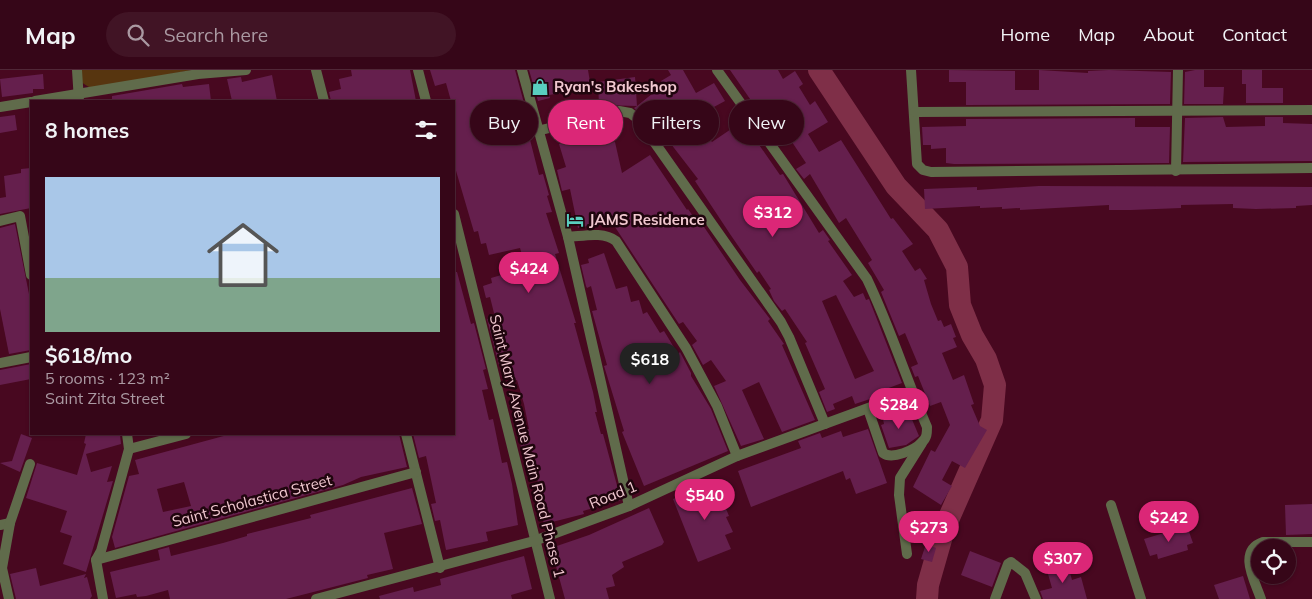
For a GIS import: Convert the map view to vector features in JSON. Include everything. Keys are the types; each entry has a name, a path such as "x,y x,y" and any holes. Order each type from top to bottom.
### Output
{"street":[{"path":"77,70 78,98"},
{"path":"56,100 78,98 198,74 246,70"},
{"path":"316,70 324,100"},
{"path":"418,70 426,100"},
{"path":"522,70 529,100"},
{"path":"717,70 867,279 883,312 912,392 927,427 926,436 900,478 899,495 907,554"},
{"path":"911,70 917,164 923,170 931,172 1176,171 1312,168"},
{"path":"1176,171 1178,70"},
{"path":"0,106 30,102"},
{"path":"915,112 1312,110"},
{"path":"538,131 619,111 630,113 638,119 781,322 826,424"},
{"path":"538,134 568,237 629,506"},
{"path":"0,221 20,216 30,270"},
{"name":"Saint Mary Avenue Main Road Phase 1","path":"455,218 534,542 550,599"},
{"path":"568,237 600,235 610,237 616,241 686,348 717,406 737,456"},
{"path":"0,360 30,358"},
{"name":"Road 1","path":"316,599 534,542 629,506 737,456 912,392"},
{"path":"868,409 883,453 892,457 922,443"},
{"path":"103,599 96,560 101,551 129,449 127,435"},
{"path":"129,449 182,435"},
{"path":"406,435 440,568"},
{"path":"9,599 2,574 5,524 30,464"},
{"name":"Saint Scholastica Street","path":"96,560 416,472"},
{"path":"1111,506 1141,599"},
{"path":"1261,599 1249,562 1250,551 1256,545 1263,542 1312,542"},
{"path":"995,599 1008,564 1011,562 1020,567 1025,573 1036,599"}],"shaded area":[{"path":"81,70 192,70 92,89 81,82"}],"building":[{"path":"351,70 410,70 416,100 331,100 329,92 341,89 339,79 352,76"},
{"path":"430,70 515,70 523,100 470,100 470,145 531,145 539,175 543,174 552,212 546,213 559,253 555,254 576,323 574,323 593,392 597,412 595,412 621,500 583,511 584,514 544,524 539,503 543,502 535,471 529,473 517,433 529,429 524,404 517,380 513,381 508,363 499,365 487,319 495,317 490,297 486,298 483,286 492,283 491,278 526,268 520,248 489,255 486,243 481,244 478,231 474,232 455,167 455,100 451,100 446,83 435,86"},
{"path":"529,70 588,70 591,88 549,95 550,98 538,100"},
{"path":"668,70 683,70 696,93 714,83 725,101 719,104 719,100 644,100 663,85 661,81 671,75"},
{"path":"730,70 778,70 783,79 795,71 803,84 799,87 810,105 815,101 828,122 808,134 819,152 841,140 891,219 893,218 913,244 902,251 915,271 920,268 927,279 924,280 938,321 941,320 944,327 951,324 956,337 953,338 957,347 942,353 953,380 964,375 974,404 971,405 980,426 987,430 965,468 952,461 942,480 952,486 941,505 913,487 931,450 935,452 950,425 941,402 930,406 918,376 915,377 911,367 918,364 905,333 899,336 881,292 884,290 868,263 872,260 846,218 839,223 810,174 804,179 796,169 806,163 794,145 804,145 804,100 751,100"},
{"path":"949,70 1015,71 1015,90 1039,90 1039,70 1088,73 1088,71 1109,70 1171,72 1170,104 966,105 966,82 949,82"},
{"path":"1204,70 1204,87 1224,87 1223,104 1184,104 1185,72"},
{"path":"1242,70 1262,70 1262,88 1283,88 1283,103 1246,103 1246,84 1242,84"},
{"path":"43,74 44,89 33,89 33,93 2,97 0,79"},
{"path":"272,75 277,100 232,100 227,79 241,77 242,82"},
{"path":"635,77 637,100 633,100 633,106 623,106 623,100 599,100 598,82"},
{"path":"182,84 183,87 209,84 211,100 112,100 112,96"},
{"path":"15,115 17,130 0,133 0,117"},
{"path":"1223,117 1226,127 1265,126 1265,117 1283,117 1283,123 1312,124 1312,161 1183,162 1185,118"},
{"path":"1135,118 1135,127 1170,127 1169,163 954,164 946,163 946,148 931,149 931,145 923,145 922,127 966,126 966,119"},
{"path":"729,130 729,145 759,145 780,175 783,174 819,233 823,230 830,240 828,241 852,275 843,281 854,297 863,293 866,300 869,299 902,383 886,389 888,393 855,404 852,396 833,404 835,409 827,412 819,392 825,389 805,343 807,342 785,309 782,311 774,301 769,290 771,289 759,271 757,273 730,234 695,181 698,179 672,145 719,145 719,137","holes":["836,295 874,371 855,379 822,301"]},
{"path":"559,145 616,145 622,173 650,155 687,210 700,226 702,224 740,280 770,319 768,321 784,344 782,345 815,420 782,432 759,382 742,390 764,439 741,446 714,386 726,381 711,360 703,365 692,345 697,341 683,322 679,324 615,227 606,222 578,228 570,189 562,191 557,170 566,167"},
{"path":"30,168 30,208 0,214 0,198 6,197 4,176 21,173 21,169"},
{"path":"1039,186 1312,187 1312,205 1296,206 1296,208 1256,209 1233,208 1233,204 1181,205 1181,208 1131,210 1109,210 1109,205 1020,210 1020,208 1002,209 1002,207 980,208 980,206 925,209 924,189 977,187 977,190"},
{"path":"15,224 30,299 30,350 9,354 0,309 0,228"},
{"path":"604,253 616,289 627,286 631,302 639,300 643,314 647,312 660,333 664,331 678,354 680,352 691,376 711,409 728,451 644,486 622,432 624,431 604,366 607,365 592,311 597,310 591,286 587,288 586,286 581,265 589,263 588,259"},
{"path":"455,272 457,272 471,324 474,323 486,369 483,370 488,389 482,390 489,420 493,419 502,463 507,462 518,525 486,532 488,541 446,550 440,520 435,521 431,504 436,503 426,456 419,458 413,435 455,435"},
{"path":"30,364 30,379 0,385 0,370"},
{"path":"908,410 919,436 906,445 889,448 881,425 884,424 883,419"},
{"path":"868,429 887,483 856,494 850,478 846,480 843,471 751,507 738,471 801,448 798,441 820,433 822,438 841,431 843,437"},
{"path":"21,434 32,438 20,472 0,463 12,461"},
{"path":"86,435 120,435 121,444 86,454 91,472 112,466 107,482 113,481 86,572 63,564 72,536 60,532 67,511 26,498 37,463 77,475 86,444 84,443"},
{"path":"227,435 399,435 407,467 361,477 343,485 115,548 112,537 129,476 139,474 135,460","holes":["184,482 191,506 163,512 157,489"]},
{"path":"715,482 729,516 726,517 733,532 725,535 731,549 698,562 673,499"},
{"path":"412,488 422,524 384,533 393,569 367,575 368,578 286,599 170,599 168,590 146,596 137,597 136,594 116,598 110,572 160,560 158,550 169,547 171,556 311,518 310,515"},
{"path":"1312,504 1312,534 1286,535 1285,505"},
{"path":"649,508 664,542 662,545 622,562 624,567 612,575 615,586 606,588 609,599 565,599 551,548 589,535"},
{"path":"1187,526 1193,543 1187,545 1188,550 1158,559 1157,554 1150,556 1144,539"},
{"path":"926,544 936,548 932,562 921,559"},
{"path":"970,551 1001,563 992,587 961,575"},
{"path":"524,556 532,589 511,595 512,599 380,599 379,596 413,587 414,592 441,585 440,579"},
{"path":"1067,562 1072,580 1081,577 1087,599 1043,599 1040,591 1052,588 1046,567"},
{"path":"36,568 40,586 86,574 84,578 87,577 92,596 90,599 16,599 10,574"},
{"path":"1243,576 1250,599 1219,599 1214,585"}],"waterway":[{"path":"819,70 896,186 938,230 957,267 960,305 972,335 986,359 995,385 992,420 944,529 928,585 927,599"}],"place":[{"name":"Ryan's Bakeshop","path":"540,87"},
{"name":"JAMS Residence","path":"575,220"}]}
